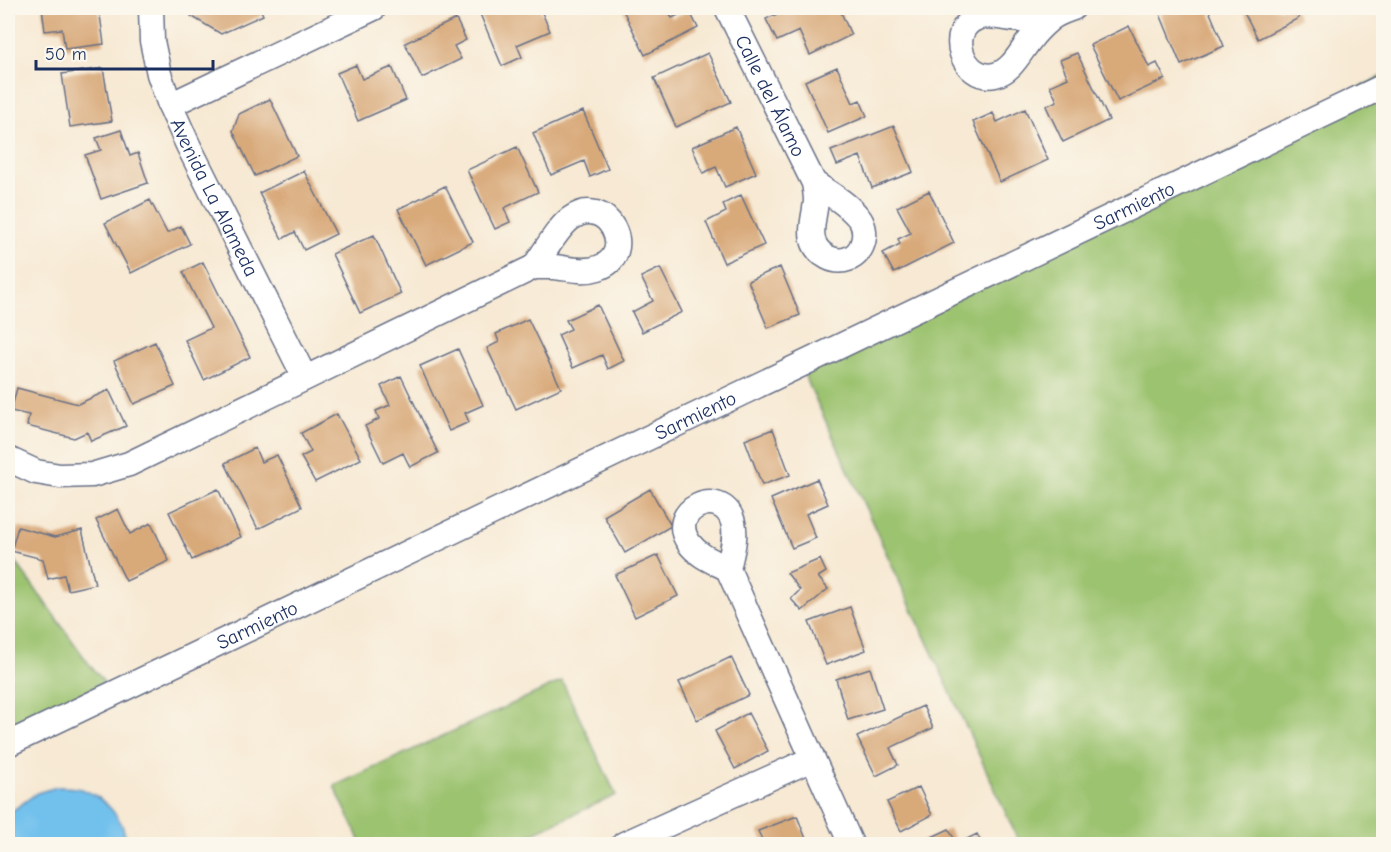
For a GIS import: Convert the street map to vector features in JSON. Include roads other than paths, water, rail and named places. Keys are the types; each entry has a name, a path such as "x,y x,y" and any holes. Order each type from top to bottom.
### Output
{"street":[{"name":"Avenida La Alameda","path":"151,8 152,40 159,74 170,105 305,378"},
{"path":"170,105 374,8"},
{"name":"Calle del Álamo","path":"727,8 814,183"},
{"path":"1050,18 1073,8"},
{"name":"Sarmiento","path":"8,744 1383,86"},
{"path":"8,459 36,472 60,476 92,475 129,464 534,267"},
{"path":"728,569 851,844"},
{"path":"624,844 812,759"}],"water":[{"path":"57,787 81,789 98,797 118,818 126,844 8,844 8,814 37,793"}]}
